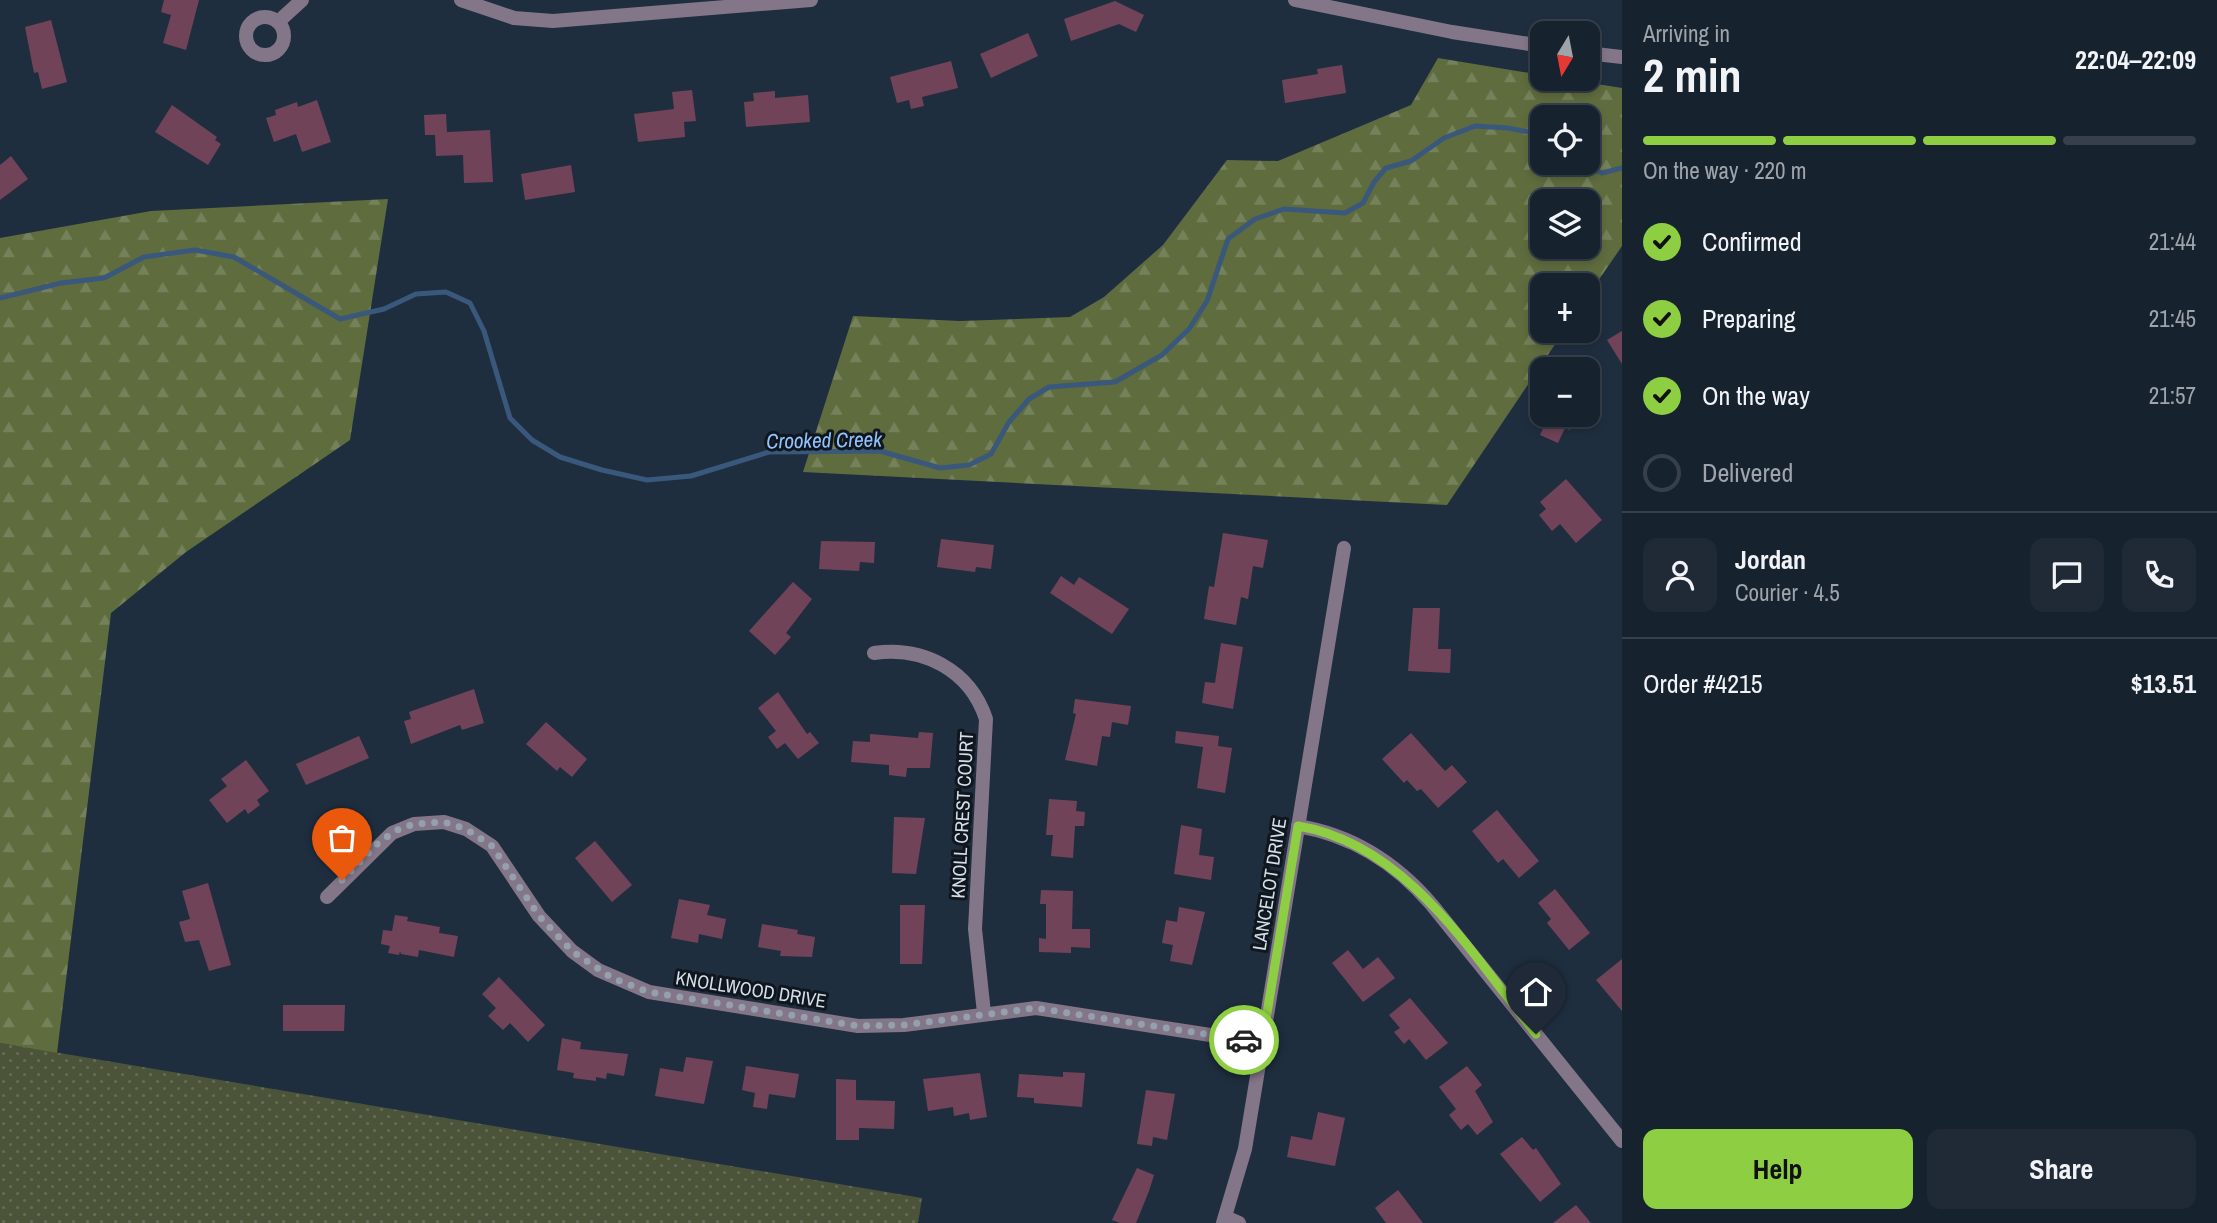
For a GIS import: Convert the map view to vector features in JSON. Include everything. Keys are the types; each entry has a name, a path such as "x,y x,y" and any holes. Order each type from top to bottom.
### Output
{"street":[{"path":"278,22 302,0"},
{"path":"461,0 484,10 533,21 586,21 811,0"},
{"path":"1302,1 1452,32 1530,44"},
{"path":"1600,54 1622,57"},
{"name":"LANCELOT DRIVE","path":"1229,1221 1243,1157 1344,548"},
{"name":"KNOLL CREST COURT","path":"874,653 904,652 934,659 960,677 983,710 986,732 975,929 984,1013"},
{"name":"KNOLLWOOD DRIVE","path":"327,897 392,833 414,824 444,822 466,829 492,846 539,916 572,951 598,970 638,988 858,1026 904,1025 1021,1007 1066,1011 1262,1043"},
{"path":"1298,826 1351,842 1392,866 1416,887 1622,1141"}],"green space":[{"path":"1438,58 1530,73 1530,91 1600,91 1600,85 1622,88 1622,246 1600,278 1600,273 1530,273 1530,343 1556,343 1547,357 1530,357 1530,382 1447,505 803,472 853,316 960,321 1070,317 1104,297 1163,245 1227,160 1278,161 1411,105"},
{"path":"388,199 350,440 186,552 111,613 57,1053 0,1043 0,238 151,211"},
{"path":"0,1043 922,1198 918,1223 0,1223"}],"building":[{"path":"164,0 199,0 186,50 163,43 171,15 161,12"},
{"path":"1115,1 1144,15 1136,32 1119,24 1071,41 1064,19"},
{"path":"51,20 67,82 42,89 38,72 34,73 25,27"},
{"path":"1028,33 1038,56 991,78 980,54"},
{"path":"951,61 958,88 922,97 924,106 911,109 909,100 897,103 890,77"},
{"path":"1342,65 1346,93 1285,103 1282,80 1318,74 1317,69"},
{"path":"692,90 696,121 684,122 685,137 638,142 634,114 674,109 672,92"},
{"path":"775,91 775,98 808,95 810,122 746,127 744,102 754,101 753,93"},
{"path":"317,100 331,142 302,152 296,134 274,142 266,118 276,115 275,110 297,102 298,107"},
{"path":"172,105 217,137 215,140 221,144 208,165 155,132"},
{"path":"446,114 447,132 490,130 493,182 464,183 463,155 436,156 435,135 425,135 424,115"},
{"path":"11,156 28,179 0,200 0,165"},
{"path":"571,165 575,192 525,200 521,174"},
{"path":"1622,331 1622,364 1607,340"},
{"path":"1544,427 1571,427 1570,430 1565,428 1558,443 1540,435"},
{"path":"1566,479 1602,520 1576,543 1560,524 1552,531 1539,515 1546,509 1540,502"},
{"path":"1223,533 1268,540 1263,568 1253,566 1248,599 1241,597 1236,625 1204,619 1209,586 1214,587"},
{"path":"941,539 994,545 991,569 976,567 975,572 937,567"},
{"path":"821,541 875,542 874,563 860,562 859,571 819,569"},
{"path":"1061,576 1074,585 1079,577 1129,609 1112,634 1050,593"},
{"path":"793,582 812,599 786,633 791,637 775,655 749,631"},
{"path":"1413,608 1440,608 1438,649 1451,649 1450,673 1408,671"},
{"path":"1221,643 1243,647 1233,709 1202,703 1205,682 1215,683"},
{"path":"474,689 484,723 462,730 460,725 411,744 404,721 411,719 409,712"},
{"path":"778,692 807,734 810,732 819,743 798,759 785,743 777,749 768,737 776,731 758,708"},
{"path":"1075,699 1131,706 1128,725 1112,722 1110,737 1102,736 1097,766 1065,760 1076,714 1073,713"},
{"path":"546,722 587,759 572,777 560,767 557,771 526,744"},
{"path":"1176,731 1219,736 1218,746 1232,748 1225,793 1197,788 1203,747 1175,743"},
{"path":"919,732 933,733 930,768 907,768 906,777 889,775 889,765 851,762 853,741 870,742 870,734 918,738"},
{"path":"1411,733 1445,771 1452,765 1467,782 1438,808 1421,789 1417,791 1407,780 1404,783 1382,759"},
{"path":"359,736 369,758 306,785 296,764"},
{"path":"246,760 269,791 257,800 260,805 248,814 245,809 227,823 209,800 227,786 221,779"},
{"path":"1049,799 1077,801 1076,811 1085,812 1084,826 1075,826 1073,858 1051,856 1053,835 1046,835"},
{"path":"1497,810 1539,861 1519,878 1503,859 1498,863 1472,831"},
{"path":"894,817 925,818 916,874 892,873"},
{"path":"1181,825 1202,829 1199,855 1214,857 1211,880 1174,874"},
{"path":"595,841 632,885 612,902 575,858"},
{"path":"208,883 231,965 209,971 199,940 185,942 179,922 190,919 182,891"},
{"path":"1555,889 1590,933 1569,950 1547,923 1551,919 1538,903"},
{"path":"1041,890 1073,891 1072,929 1090,929 1090,948 1071,947 1071,953 1039,952 1039,938 1046,939 1046,904 1040,904"},
{"path":"679,899 710,905 707,915 726,919 722,939 699,934 698,943 671,938"},
{"path":"900,905 925,905 922,964 900,964"},
{"path":"1179,907 1205,912 1192,965 1170,961 1173,945 1162,943 1166,920 1177,922"},
{"path":"395,915 408,917 407,921 440,927 439,933 458,936 454,957 419,950 418,957 401,954 400,951 399,955 388,953 390,946 381,944 383,930 392,931"},
{"path":"762,924 798,930 797,934 815,937 812,957 780,956 781,951 758,947"},
{"path":"1348,950 1363,969 1378,957 1395,978 1363,1002 1332,963"},
{"path":"1622,959 1622,1011 1596,980"},
{"path":"499,977 545,1025 528,1042 510,1023 503,1030 488,1016 496,1008 482,994"},
{"path":"1410,998 1448,1043 1426,1060 1409,1039 1404,1044 1394,1032 1400,1028 1389,1015"},
{"path":"283,1005 345,1005 344,1031 283,1031"},
{"path":"562,1038 581,1042 580,1049 628,1054 624,1076 607,1073 606,1079 596,1077 596,1081 573,1078 574,1073 557,1070"},
{"path":"686,1057 713,1061 704,1104 655,1096 660,1068 683,1072"},
{"path":"746,1066 799,1074 795,1098 769,1094 767,1109 753,1107 755,1093 742,1090"},
{"path":"1467,1066 1482,1085 1475,1091 1493,1122 1477,1135 1468,1124 1461,1130 1449,1115 1456,1109 1439,1087"},
{"path":"1063,1072 1085,1073 1082,1107 1034,1103 1034,1098 1017,1097 1019,1074 1063,1077"},
{"path":"980,1073 987,1117 970,1120 969,1113 954,1116 953,1107 928,1111 923,1079"},
{"path":"836,1079 856,1080 856,1100 895,1101 894,1129 859,1128 859,1140 836,1140"},
{"path":"1146,1090 1175,1094 1167,1140 1153,1137 1152,1146 1137,1144"},
{"path":"1318,1112 1345,1118 1335,1166 1287,1157 1291,1136 1312,1140"},
{"path":"1522,1137 1533,1150 1536,1148 1561,1184 1540,1202 1500,1154"},
{"path":"1137,1168 1154,1175 1136,1223 1112,1220"},
{"path":"1398,1190 1423,1223 1386,1223 1375,1208"},
{"path":"1576,1205 1591,1223 1553,1223"}],"waterway":[{"name":"Crooked Creek","path":"0,298 61,283 104,278 144,257 195,250 234,257 340,319 384,309 416,294 446,292 470,303 484,331 510,418 532,440 560,457 647,480 691,476 769,452 880,451 940,468 969,465 991,454 1009,422 1029,399 1049,387 1115,382 1162,355 1189,329 1207,301 1228,239 1255,219 1284,209 1345,213 1363,203 1374,182 1386,168 1411,161 1444,138 1475,126 1530,133"},
{"name":"Crooked Creek","path":"1600,172 1622,168"}],"way so far":[{"path":"342,880 379,842 399,829 414,824 444,822 466,829 492,846 539,916 560,940 584,961 612,978 649,992 858,1026 904,1025 1021,1007 1066,1011 1244,1040"}],"route":[{"path":"1244,1040 1262,1043 1298,826 1313,828 1351,842 1379,857 1405,876 1432,905 1536,1034"}]}
